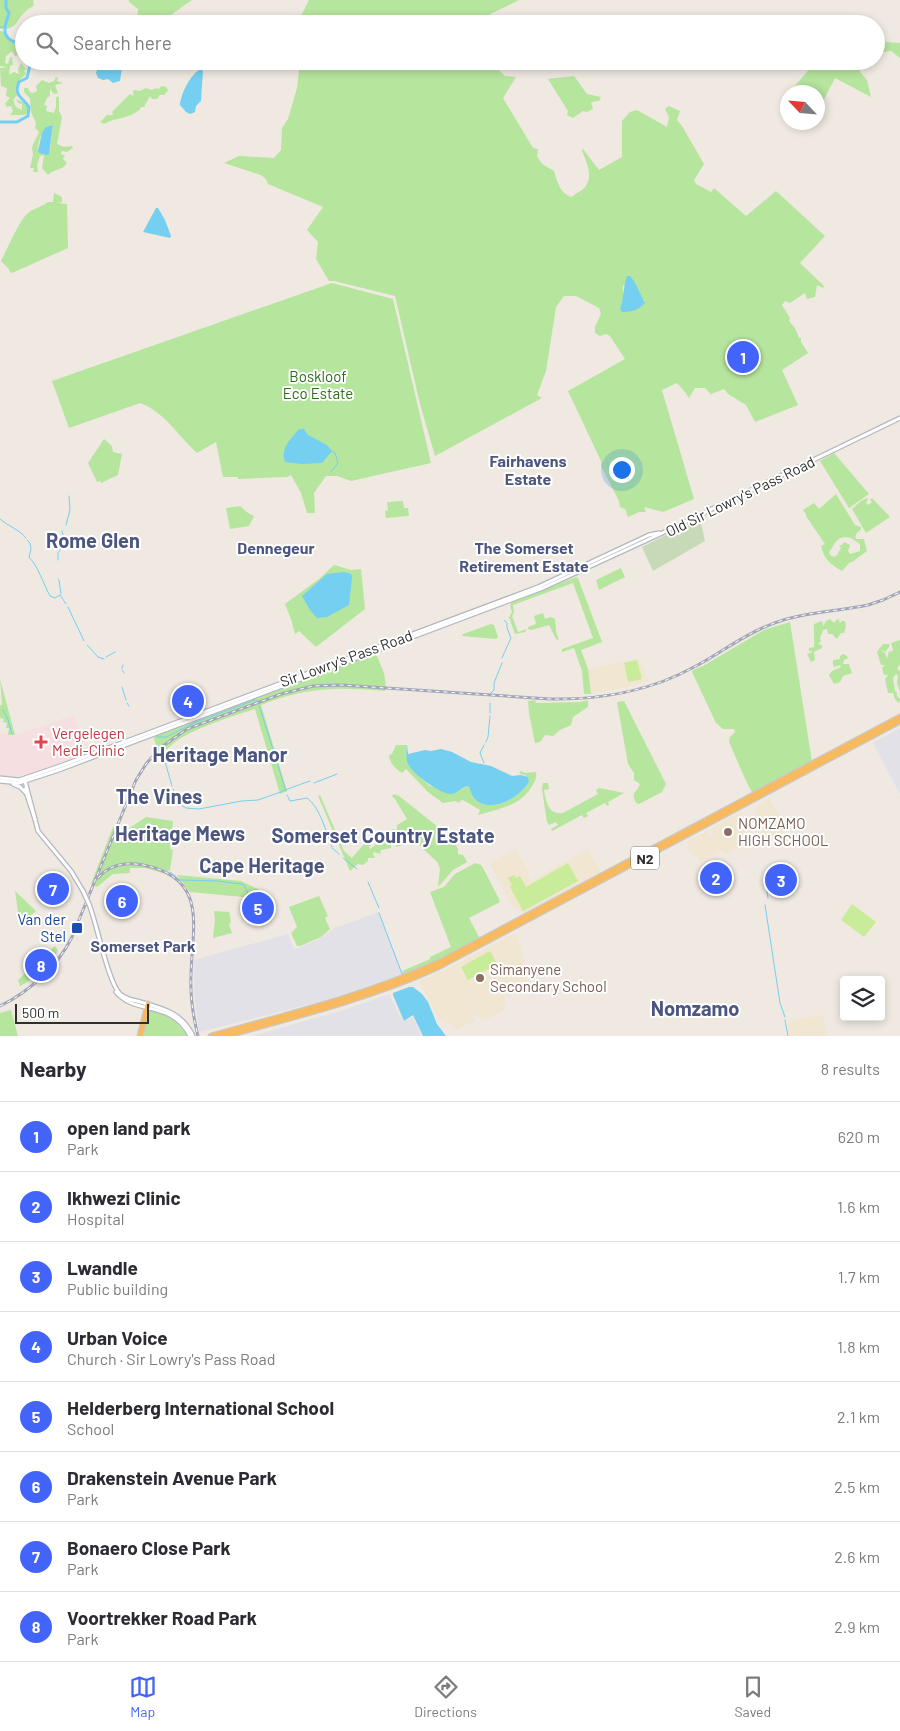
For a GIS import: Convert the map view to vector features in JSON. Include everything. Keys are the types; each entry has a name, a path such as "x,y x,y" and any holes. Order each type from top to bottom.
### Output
{"highway":[{"name":"N2","path":"212,1036 360,994 395,982 436,964 900,717"},
{"name":"N2","path":"225,1036 360,998 397,985 438,967 900,721"},
{"path":"140,1036 148,1006"}],"main road":[{"name":"Old Sir Lowry's Pass Road","path":"579,572 900,418"},
{"name":"Sir Lowry's Pass Road","path":"24,780 538,587 649,535 664,531"},
{"name":"Sir Lowry's Pass Road","path":"24,780 499,607 579,572"},
{"path":"0,780 24,780"},
{"path":"0,780 20,787 28,796"},
{"path":"8,782 24,780"},
{"path":"24,780 40,834 71,871 89,904 114,989 121,998 173,1016 192,1036"},
{"path":"24,780 36,821"}],"shaded area":[{"path":"636,659 640,661 648,680 628,687 591,694 588,669"},
{"name":"Vergelegen Medi-Clinic","path":"74,715 85,748 81,750 83,755 28,774 14,777 0,775 0,732 15,735"},
{"path":"900,728 900,794 873,743"},
{"path":"769,798 787,829 765,843 761,843 755,809"},
{"path":"742,812 747,844 725,854 722,850 699,862 697,857 687,849 690,846 687,841 707,831 711,836 714,835 710,829"},
{"path":"515,849 529,872 527,875 531,881 588,849 601,872 523,913 512,906 490,864"},
{"path":"721,868 729,882 712,891 703,874 710,870"},
{"path":"242,897 264,899 271,913 252,920"},
{"path":"379,912 403,974 323,1001 199,1032 194,992 194,960 288,934 294,949 298,948 319,939 335,928"},
{"path":"513,934 517,935 522,952 528,986 508,997 507,991 503,991 506,1009 484,1021 476,1014 465,992 475,1014 472,1016 475,1021 456,1030 453,1026 440,1021 419,981 453,966"},
{"path":"389,994 403,1022 413,1017 421,1036 252,1036 344,1010"},
{"path":"823,1015 827,1036 789,1036 787,1025 792,1020"}],"green space":[{"path":"0,0 33,0 34,5 23,15 15,15 15,24 12,27 0,29"},
{"path":"129,0 192,0 171,15 138,15 138,9"},
{"path":"309,0 519,0 488,15 302,15"},
{"path":"0,31 5,32 7,38 15,44 15,56 12,51 6,56 5,63 8,64 10,57 12,57 13,65 10,66 9,75 14,72 19,74 18,70 25,70 26,74 16,85 17,95 13,100 16,107 22,110 22,104 18,103 16,99 27,104 28,111 25,115 10,115 13,111 11,106 7,107 5,104 10,98 6,96 7,88 1,86 0,68 8,67 0,66"},
{"path":"885,40 886,42 900,43 900,58 891,51 885,52"},
{"path":"299,70 499,70 505,76 516,77 503,98 533,148 538,149 537,156 542,164 554,171 562,190 572,197 586,186 588,181 589,171 583,149 599,170 622,157 622,121 630,112 637,110 667,127 669,117 665,109 669,106 680,111 677,120 704,164 694,180 696,184 711,192 714,188 746,216 776,191 825,236 800,263 824,286 823,288 817,285 815,297 807,299 805,293 790,303 785,301 782,305 808,353 782,370 798,405 755,422 746,405 728,394 724,389 711,394 705,388 695,388 689,398 677,383 662,390 694,499 663,512 644,507 646,512 639,512 628,517 625,509 620,507 619,501 601,466 601,461 568,391 625,359 610,336 606,334 600,336 595,333 595,327 601,314 599,308 576,296 564,296 556,307 546,371 537,395 542,398 435,456 420,404 395,296 329,281 316,259 318,242 307,230 323,207 268,184 261,175 224,163 239,156 274,158 281,150 282,128 288,119 297,88","holes":["623,285 639,290 641,298 645,301 620,309 623,299"]},
{"path":"808,70 861,70 860,72 867,80 871,97 835,78 825,97 825,85 796,85"},
{"path":"574,76 587,94 601,97 599,101 591,102 593,109 587,112 583,111 573,118 567,115 568,111 548,79"},
{"path":"56,77 58,78 57,81 63,83 55,85 58,93 54,94 50,89 50,96 44,105 47,106 46,111 54,113 56,98 59,97 59,111 62,117 57,144 64,147 72,146 73,148 67,152 61,152 62,155 65,155 63,159 67,163 48,175 42,168 44,155 40,156 37,165 38,172 33,172 34,168 30,168 33,155 32,147 39,132 35,128 36,123 31,112 30,98 24,92 24,88 28,88 33,93 37,91 36,86 42,80 49,83 54,81","holes":["53,126 50,150 39,153 38,145 41,137 48,127"]},
{"path":"161,86 166,87 168,90 164,95 160,95 157,99 152,99 150,96 144,107 140,107 137,112 104,124 100,122 107,115 113,115 112,112 130,94 134,96 134,90 140,91 146,88 152,90 159,89"},
{"path":"54,193 62,197 62,202 58,203 67,204 68,248 12,273 10,272 1,261 17,229 29,212 48,202 53,202"},
{"name":"Boskloof Eco Estate","path":"332,283 393,299 431,463 351,481 337,476 326,476 314,493 315,513 307,513 301,493 291,475 287,477 238,479 238,477 223,477 216,442 197,453 164,418 140,403 69,428 52,381"},
{"path":"104,439 112,446 113,452 122,454 118,475 101,483 100,481 97,482 88,463"},
{"path":"834,453 869,494 849,508 820,461"},
{"path":"836,494 855,525 861,527 856,535 856,539 864,539 867,551 850,562 842,571 826,558 821,546 825,544 803,510 814,503 819,509","holes":["839,538 851,538 860,544 860,551 850,554 848,551 850,545 844,542 842,545 839,545 841,548 837,555 834,557 830,555 829,552"]},
{"path":"867,498 866,502 868,505 872,502 870,500 872,498 890,517 866,533 852,509"},
{"path":"403,501 404,508 408,508 409,516 386,518 387,502"},
{"path":"240,506 254,516 249,526 230,529 226,508"},
{"path":"700,518 705,541 653,571 642,547"},
{"path":"334,565 351,570 361,569 365,609 316,647 299,631 295,634 285,604 319,579"},
{"path":"621,568 625,577 599,590 596,580"},
{"path":"576,577 602,642 581,650 588,669 591,694 584,694 582,671 574,648 562,652 562,649 593,638 573,583 513,605 514,612 512,616 518,632 527,629 525,632 515,634 509,617 512,612 511,603"},
{"path":"543,613 545,619 551,617 555,619 559,640 556,639 549,625 531,630 528,629 528,627 536,624 534,616"},
{"path":"830,619 834,623 837,619 840,623 845,621 844,633 841,633 837,639 832,634 828,634 827,629 823,630 820,638 821,641 818,644 822,645 822,648 814,652 815,660 811,662 807,654 813,652 809,651 809,648 814,647 814,624 822,621 823,626"},
{"path":"790,622 812,762 753,793 729,742 730,737 735,732 734,729 723,729 716,723 692,672 764,630"},
{"path":"491,624 494,625 498,637 496,639 462,636 463,634"},
{"path":"900,640 900,664 897,669 900,671 900,691 897,684 898,676 896,674 893,678 895,691 900,699 899,703 893,693 888,693 885,679 888,675 884,675 882,668 885,665 881,665 877,652 883,644 889,644 885,652 882,651 887,659 889,651 892,652 893,649 891,643"},
{"path":"376,654 384,672 385,691 322,690 293,695 261,705 287,791 280,794 255,709 199,729 178,740 159,754 154,739 156,735"},
{"path":"843,654 848,658 844,660 843,664 849,664 852,673 843,676 840,682 834,684 829,675 832,671 841,667 840,665 834,667 833,660 840,659 840,656"},
{"path":"637,660 642,679 628,682 624,663"},
{"path":"0,679 15,735 8,735 9,728 6,728 7,723 3,722 4,719 0,718 0,706 2,704"},
{"path":"535,700 536,703 580,702 588,700 588,707 573,717 571,725 553,736 545,735 541,741 535,743 528,701"},
{"path":"624,701 666,784 662,792 639,804 636,803 634,796 640,784 634,780 634,773 628,764 617,702"},
{"path":"396,745 407,745 408,764 430,786 457,792 467,786 475,799 483,804 491,805 506,802 525,788 529,782 527,776 519,773 521,771 525,773 536,772 536,778 522,798 508,806 478,815 480,810 463,800 460,803 455,801 443,803 428,792 406,769 402,773 397,769 389,755 392,754"},
{"path":"543,783 548,783 549,789 544,790 549,807 558,813 563,813 598,794 596,790 599,788 624,793 608,802 609,805 607,806 605,803 586,813 588,816 584,818 582,815 552,831 551,829 558,825 556,822 549,825 547,822 542,789"},
{"path":"394,794 452,838 458,849 458,854 463,855 467,862 453,870 438,886 440,869 438,863 412,838 404,845 384,833 388,829 390,831 393,829 397,830 397,825 407,819 392,796"},
{"path":"320,795 344,851 352,858 364,844 373,839 369,848 371,849 376,844 380,844 381,838 385,836 402,845 396,847 393,843 391,848 381,850 380,854 374,852 375,858 368,858 368,861 363,865 358,864 350,871 318,796"},
{"path":"146,817 173,821 170,849 173,850 170,870 162,873 146,868 130,868 130,873 113,874 97,887 91,884 113,827 118,829 116,834 119,835"},
{"path":"475,863 483,868 500,902 469,918 480,939 404,976 402,971 430,959 430,957 451,947 430,892 444,887 455,874"},
{"path":"568,863 578,881 523,911 510,887 512,885 508,878 514,875 516,878 520,876 526,887"},
{"path":"177,875 241,881 268,894 271,901 190,892"},
{"path":"15,891 36,911 28,918 19,919"},
{"path":"319,896 328,916 325,918 330,929 321,937 297,946 291,933 297,927 289,907"},
{"path":"852,904 876,922 864,937 841,920"},
{"path":"214,911 229,912 231,921 229,925 232,933 213,938"},
{"path":"55,946 58,950 51,959 35,975 20,986 18,980"},
{"path":"490,951 497,964 468,980 461,967"},
{"path":"151,1009 174,1020 188,1036 141,1036 149,1010"},
{"path":"11,1010 18,1036 0,1036 0,1013"}],"water":[{"path":"97,70 122,70 120,81 113,83 108,79 98,78"},
{"path":"200,70 203,71 201,101 196,106 195,112 190,114 180,105 184,90"},
{"path":"53,125 49,154 39,153 42,133 46,127"},
{"path":"156,208 158,208 165,220 170,238 143,232"},
{"path":"627,276 630,276 637,286 645,303 635,310 622,312 620,309"},
{"path":"299,429 304,429 308,435 327,445 332,451 322,463 301,464 285,462 285,448"},
{"path":"345,572 351,574 352,577 349,605 327,617 317,618 302,596 327,574"},
{"path":"407,745 408,754 441,749 452,752 471,762 491,766 512,776 521,775 528,777 529,782 513,798 506,802 491,805 477,801 467,786 455,793 445,793 427,782 411,768 407,760"},
{"path":"413,987 422,994 428,1002 437,1024 446,1036 423,1036 413,1015 404,1021 393,993"}],"waterway":[{"path":"6,0 6,8 9,13 5,30 8,38 15,42"},
{"path":"0,122 17,122 28,116 29,107 18,93 17,86 19,82 27,78 29,70"},
{"path":"331,472 338,463 335,453 332,451"},
{"path":"66,525 70,510 69,496"},
{"path":"0,519 26,538"},
{"path":"58,560 58,553 65,542 62,531"},
{"path":"27,540 30,543 31,549 29,557 50,596 55,598 60,595 66,604"},
{"path":"58,579 61,594"},
{"path":"68,607 84,641"},
{"path":"502,658 511,638 507,623 504,620"},
{"path":"87,645 98,657 104,659"},
{"path":"106,657 115,652"},
{"path":"491,693 494,690 494,683 502,663"},
{"path":"122,687 126,700"},
{"path":"157,737 166,737 194,723 255,700 258,701"},
{"path":"490,703 490,713"},
{"path":"259,705 286,791"},
{"path":"3,710 12,734"},
{"path":"486,742 490,716"},
{"path":"484,745 480,753 484,763"},
{"path":"162,751 172,786"},
{"path":"314,783 337,774"},
{"path":"282,791 310,781"},
{"path":"173,789 179,804 186,808 199,809 258,800 281,792"},
{"path":"287,795 290,801 307,798 312,802 322,820 332,847"},
{"path":"332,848 339,854"},
{"path":"343,858 357,869"},
{"path":"170,872 180,880 241,884 244,885 248,894 269,896"},
{"path":"765,879 768,898"},
{"path":"368,882 379,908"},
{"path":"765,905 780,1003 785,1017"},
{"path":"379,913 402,974 406,975"},
{"path":"785,1020 788,1036"}],"railway":[{"path":"0,1006 32,986 51,968 66,948 136,780 146,764 160,748 187,729 281,694 313,686 341,685 550,699 606,696 642,688 677,675 758,630 779,621 868,605 900,592"},
{"path":"98,878 103,873 119,865 143,865 164,871 178,881 187,893 192,907 194,923 191,991 198,1036"}],"place":[{"name":"open land park","path":"743,357"},
{"name":"Urban Voice","path":"188,701"},
{"name":"Vergelegen Medi-Clinic","path":"41,742"},
{"name":"NOMZAMO HIGH SCHOOL","path":"728,832"},
{"name":"Ikhwezi Clinic","path":"716,878"},
{"name":"Lwandle","path":"781,880"},
{"name":"Bonaero Close Park","path":"53,889"},
{"name":"Drakenstein Avenue Park","path":"122,901"},
{"name":"Helderberg International School","path":"258,908"},
{"name":"Van der Stel","path":"77,928"},
{"name":"Voortrekker Road Park","path":"41,965"},
{"name":"Simanyene Secondary School","path":"480,978"}],"district":[{"name":"Fairhavens Estate","path":"528,469"},
{"name":"Rome Glen","path":"93,540"},
{"name":"Dennegeur","path":"276,547"},
{"name":"The Somerset Retirement Estate","path":"524,556"},
{"name":"Heritage Manor","path":"220,754"},
{"name":"The Vines","path":"159,796"},
{"name":"Heritage Mews","path":"180,833"},
{"name":"Somerset Country Estate","path":"383,835"},
{"name":"Cape Heritage","path":"262,865"},
{"name":"Somerset Park","path":"143,945"},
{"name":"Nomzamo","path":"695,1008"}]}
